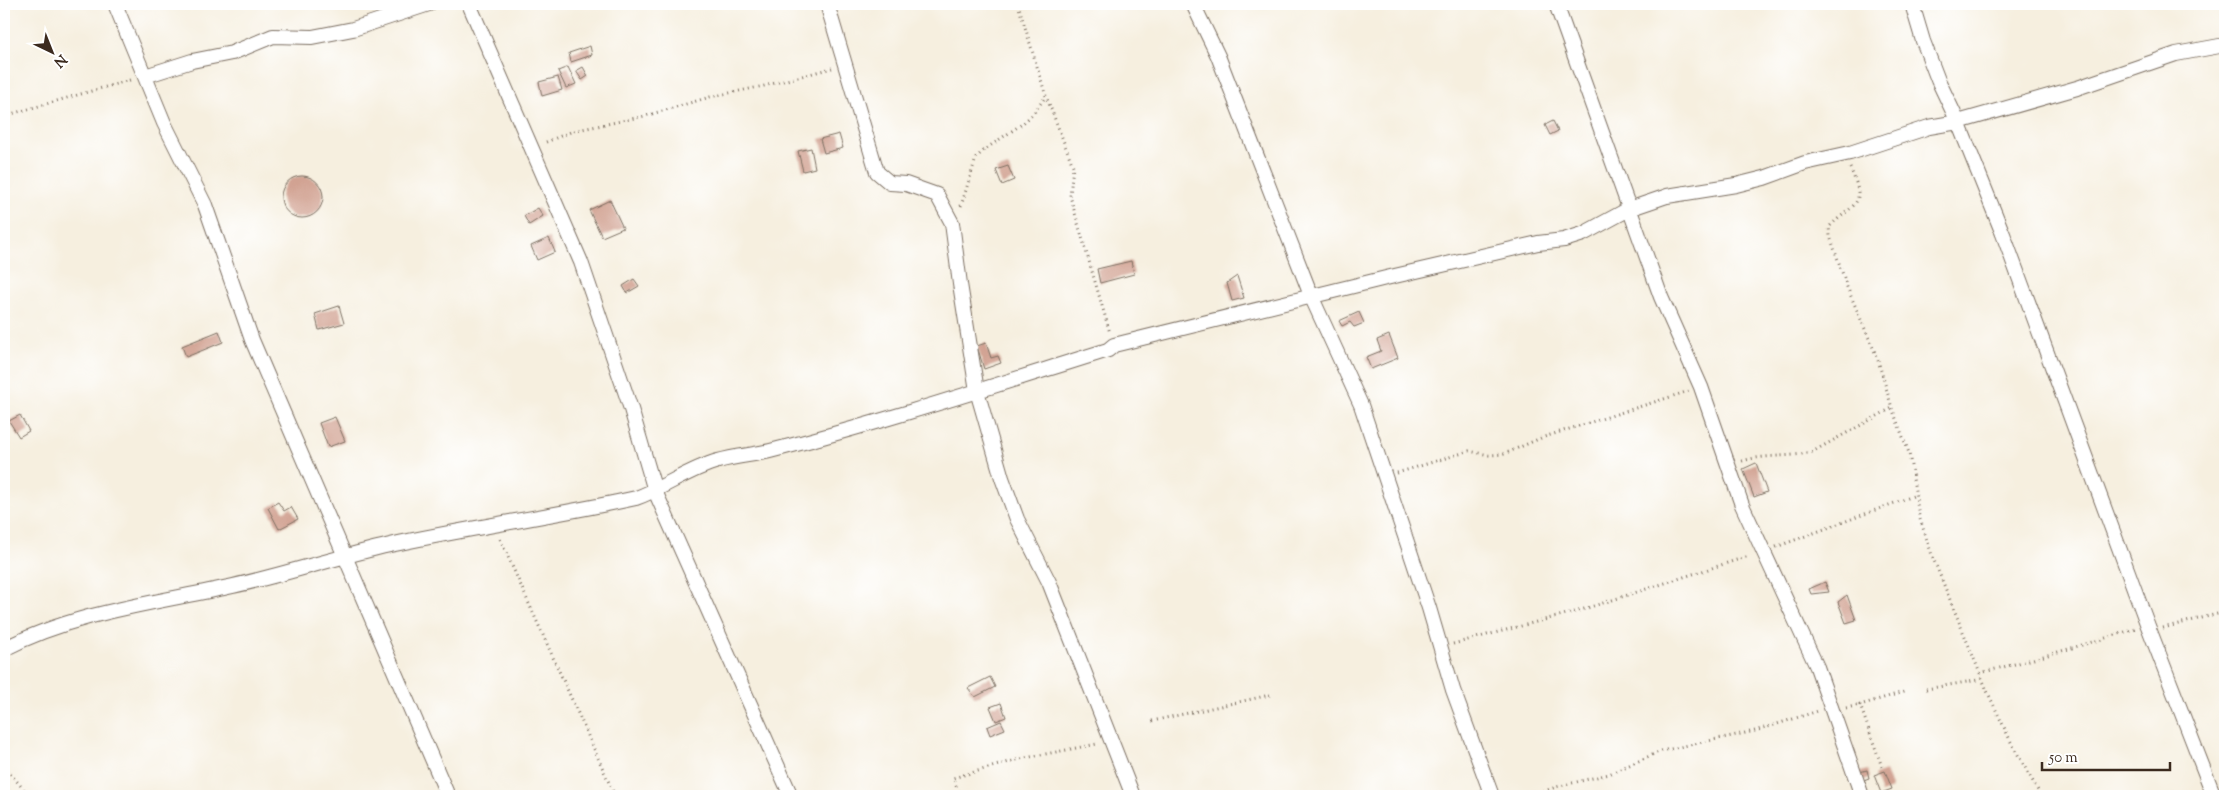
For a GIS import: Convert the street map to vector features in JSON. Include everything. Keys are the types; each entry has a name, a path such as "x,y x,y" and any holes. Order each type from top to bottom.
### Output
{"street":[{"path":"115,4 164,123 205,205 252,340 448,796"},
{"path":"145,76 192,61 232,53 273,36 312,38 353,29 429,4"},
{"path":"469,4 582,262 632,409 655,491 791,796"},
{"path":"827,4 877,172 890,183 906,184 937,195 952,223 977,391 1002,478 1017,519 1049,582 1133,796"},
{"path":"1193,4 1218,56 1312,298 1361,404 1429,608 1453,690 1492,796"},
{"path":"1556,4 1661,297 1701,387 1742,505 1817,667 1862,796"},
{"path":"1912,4 1935,72 1958,122 2044,342 2149,628 2214,796"},
{"path":"4,649 70,623 114,610 273,577 344,556 437,535 615,503 655,491 698,467 719,460 769,451 977,391 1108,350 1114,345 1538,243 1564,240 1583,234 1629,209 1667,196 1736,185 1929,127 1958,122 2077,88 2176,54 2225,45"}],"path":[{"path":"1018,4 1046,96 1073,166 1070,196 1114,345"},
{"path":"530,147 573,131 644,116 845,64"},
{"path":"4,116 145,76"},
{"path":"960,208 976,158 984,150 1028,120 1046,96"},
{"path":"1844,154 1859,191 1858,199 1829,227 1830,236 1846,287 1877,357 1892,408 1909,453 1919,516 1933,558 2010,742 2041,796"},
{"path":"1385,477 1469,451 1489,456 1504,454 1541,438 1701,387"},
{"path":"1728,466 1754,458 1799,455 1812,452 1892,408"},
{"path":"1447,646 1578,611 1764,552 1916,494"},
{"path":"494,524 614,796"},
{"path":"1980,673 2050,656 2082,644 2225,612"},
{"path":"1926,689 1978,680"},
{"path":"1882,767 1860,705 1907,691"},
{"path":"1152,721 1270,695"},
{"path":"1529,796 1556,787 1609,774 1662,751 1755,730 1831,707"},
{"path":"960,796 953,778 1020,759 1100,743"},
{"path":"4,766 25,791 33,796"}],"building":[{"path":"590,46 592,55 571,62 569,53"},
{"path":"568,67 576,84 566,88 558,71"},
{"path":"583,67 588,76 582,80 576,71"},
{"path":"558,77 562,90 542,96 539,82"},
{"path":"1553,121 1558,131 1550,135 1545,125"},
{"path":"839,134 843,148 824,153 820,139"},
{"path":"811,148 815,168 803,171 798,151"},
{"path":"1008,166 1014,180 1002,185 996,170"},
{"path":"302,176 317,182 323,197 317,212 302,218 287,212 281,197 287,182"},
{"path":"610,200 623,228 602,237 589,210"},
{"path":"538,208 543,216 529,225 524,216"},
{"path":"549,238 555,252 537,260 531,246"},
{"path":"1131,261 1134,274 1100,283 1097,269"},
{"path":"1237,276 1244,298 1232,301 1227,283"},
{"path":"634,279 639,286 627,293 623,286"},
{"path":"339,306 344,323 319,330 315,314"},
{"path":"1359,312 1364,323 1354,327 1350,322 1342,326 1339,321"},
{"path":"219,331 223,342 186,357 182,346"},
{"path":"1389,335 1398,358 1371,369 1366,357 1381,351 1377,340"},
{"path":"986,343 991,358 998,356 1001,363 984,369 977,346"},
{"path":"20,415 29,431 19,437 9,421"},
{"path":"335,417 345,441 328,447 319,423"},
{"path":"1756,463 1767,492 1754,497 1743,469"},
{"path":"278,502 284,511 291,507 298,519 279,529 268,508"},
{"path":"1825,582 1829,592 1811,594 1809,589"},
{"path":"1847,595 1856,620 1846,623 1838,602"},
{"path":"990,677 995,687 975,697 968,688"},
{"path":"1001,703 1006,717 996,721 990,707"},
{"path":"1001,721 1005,729 990,735 987,727"},
{"path":"1867,770 1869,778 1861,781 1856,773"},
{"path":"1885,771 1892,789 1881,793 1874,775"}]}
